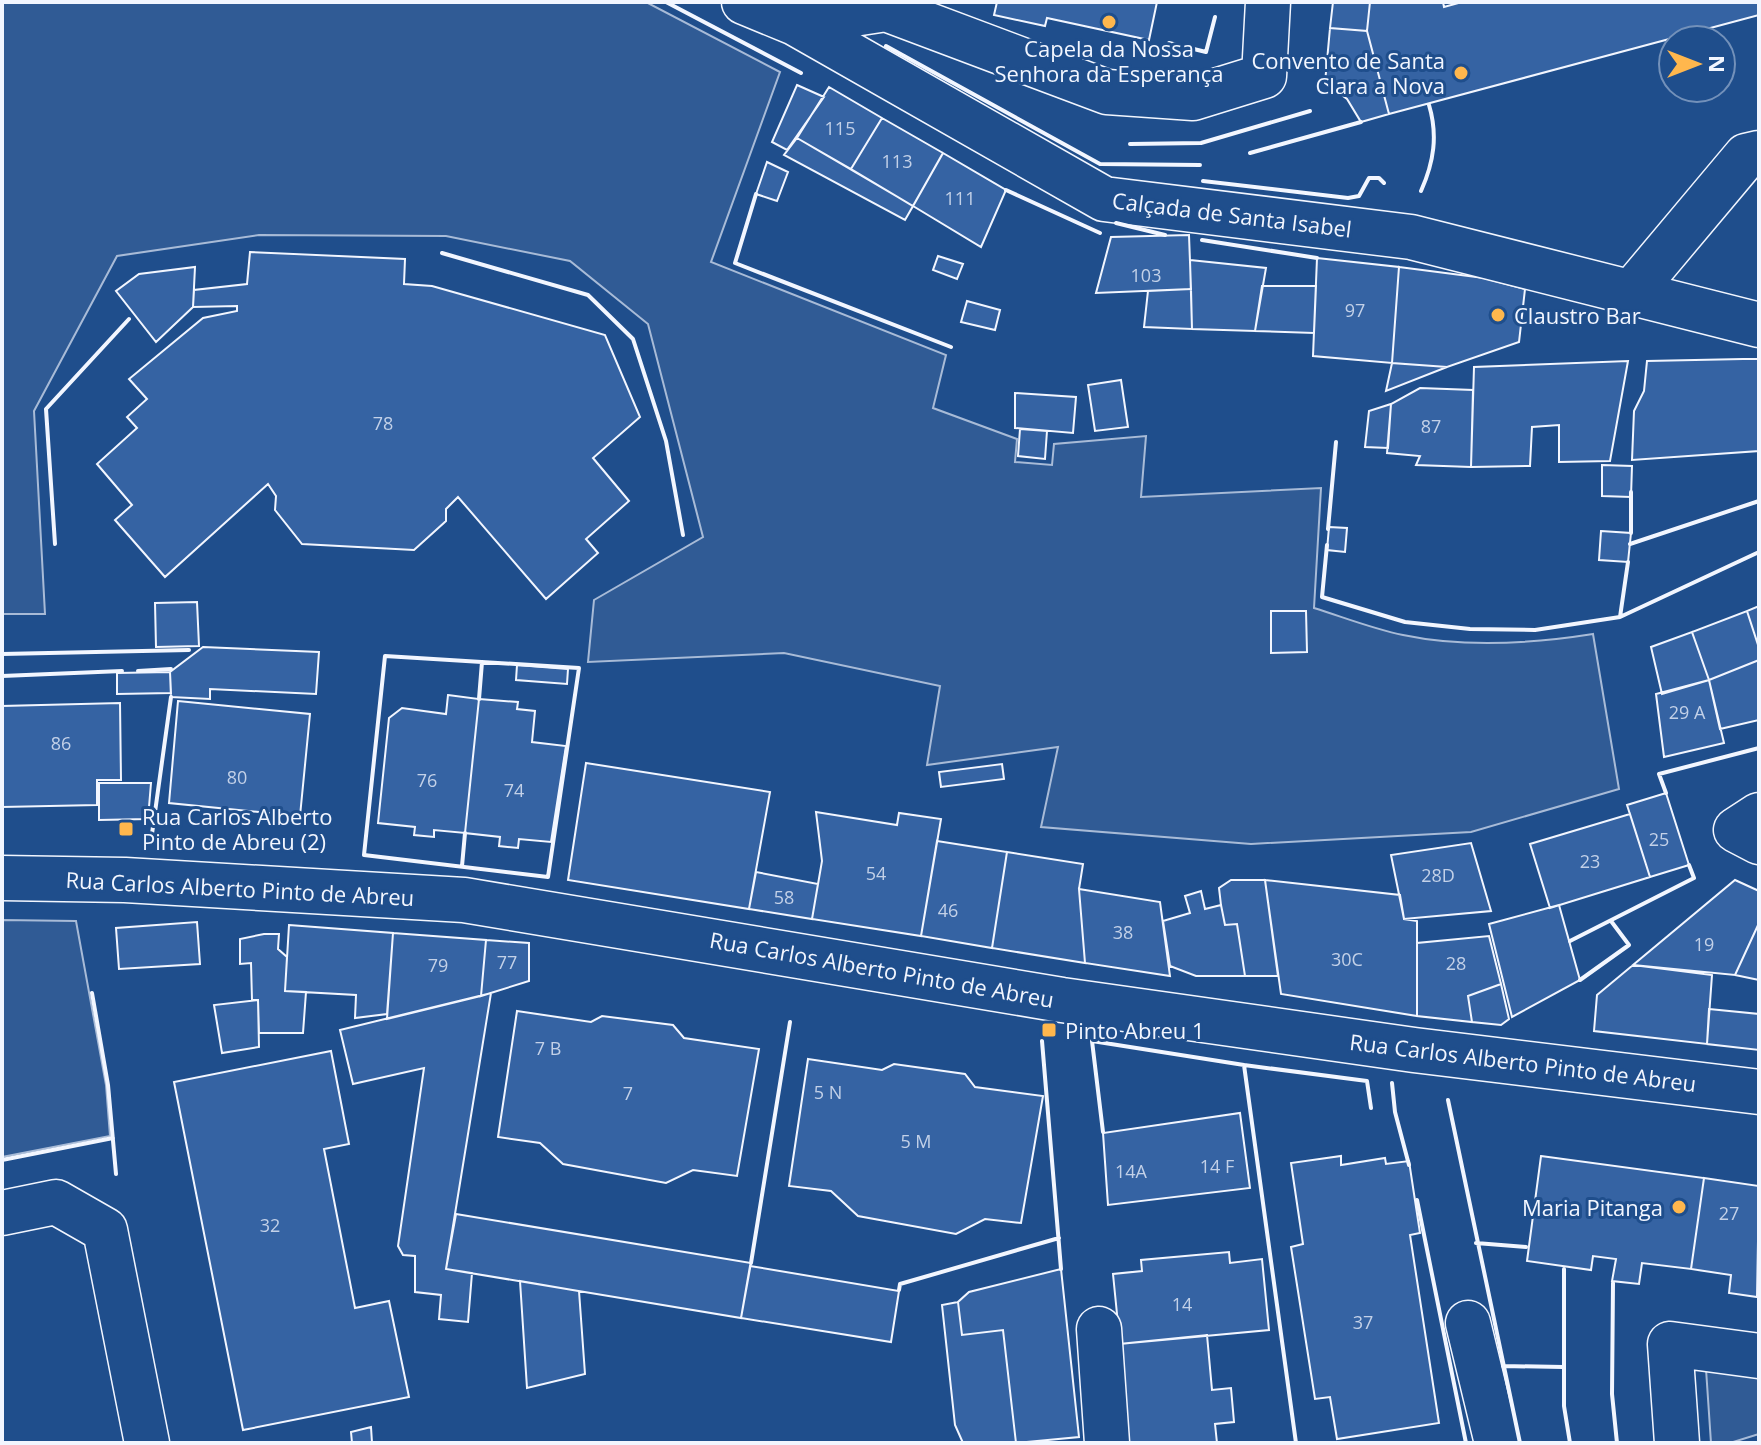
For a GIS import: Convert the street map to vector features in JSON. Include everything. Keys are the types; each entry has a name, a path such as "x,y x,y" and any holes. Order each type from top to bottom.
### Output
{"street":[{"name":"Calçada de Santa Isabel","path":"744,2 795,23 1104,199 1411,237 1759,325"},
{"path":"795,23 888,6 1107,92 1193,98 1264,76 1268,2"},
{"path":"1631,293 1746,156 1759,153"},
{"path":"1759,815 1736,830 1759,842"},
{"name":"Rua Carlos Alberto Pinto de Abreu","path":"2,878 125,880 479,902 1062,1000 1414,1050 1759,1092"},
{"path":"2,1213 56,1202 105,1230 147,1443"},
{"path":"1468,1323 1497,1443"},
{"path":"1099,1329 1107,1443"},
{"path":"1677,1443 1670,1344 1759,1356"}],"shaded area":[{"path":"2,2 646,2 780,72 711,262 946,355 933,408 1017,439 1015,462 1052,465 1054,444 1146,436 1141,497 1321,488 1314,608 1392,632 1450,642 1522,642 1593,634 1619,789 1471,832 1251,844 1041,827 1058,747 927,765 940,686 784,653 588,662 594,600 703,537 648,324 570,261 446,236 259,235 117,256 34,411 45,614 2,614"},
{"path":"2,920 76,921 106,1085 110,1136 2,1157"},
{"path":"1706,1369 1759,1376 1759,1434 1730,1443 1711,1443"}],"building":[{"name":"Capela da Nossa Senhora da Esperança","path":"997,2 1157,2 1149,40 1047,18 1045,26 994,15"},
{"path":"1333,2 1370,2 1367,31 1330,28"},
{"name":"Convento de Santa Clara a Nova","path":"1370,2 1443,2 1444,7 1462,2 1759,2 1759,15 1725,24 1657,24 1657,42 1389,114 1367,31"},
{"path":"1330,28 1367,31 1389,114 1361,122 1347,99 1325,83"},
{"path":"797,85 824,97 787,150 772,142"},
{"path":"829,87 882,118 851,169 797,138"},
{"path":"882,118 943,153 913,206 851,169"},
{"path":"797,138 913,206 905,220 784,155"},
{"path":"943,153 1006,190 981,247 913,206"},
{"path":"767,162 788,172 777,201 756,194"},
{"path":"1189,235 1191,289 1096,293 1111,237"},
{"path":"250,252 405,259 404,284 432,286 605,335 640,417 593,458 629,501 586,539 598,553 546,599 458,497 446,509 446,521 414,550 302,544 275,510 276,496 268,484 165,577 115,520 132,505 97,464 137,428 127,417 147,399 129,379 203,318 237,311 237,306 193,307 194,290 247,284"},
{"path":"938,256 963,264 957,279 933,270"},
{"path":"1317,258 1399,267 1392,363 1313,356"},
{"path":"1190,260 1266,268 1255,331 1192,329"},
{"path":"195,267 193,307 156,342 116,291 139,274"},
{"path":"1399,267 1484,278 1525,289 1519,342 1447,367 1392,363"},
{"path":"1262,286 1316,286 1314,333 1255,331"},
{"path":"1191,289 1192,329 1144,327 1148,291"},
{"path":"967,301 1000,310 995,330 961,322"},
{"path":"1759,359 1759,451 1632,460 1634,411 1644,391 1647,361"},
{"path":"1628,361 1610,461 1559,462 1559,425 1532,427 1530,466 1471,467 1474,367"},
{"path":"1392,363 1447,367 1386,391"},
{"path":"1121,380 1128,427 1095,431 1088,385"},
{"path":"1420,388 1473,390 1471,467 1416,465 1420,456 1387,453 1391,404"},
{"path":"1015,393 1076,397 1073,433 1015,428"},
{"path":"1391,404 1388,448 1365,447 1369,411"},
{"path":"1020,429 1047,431 1045,459 1018,456"},
{"path":"1602,465 1632,466 1631,497 1602,496"},
{"path":"1329,527 1347,528 1345,552 1327,550"},
{"path":"1601,531 1631,533 1628,562 1599,560"},
{"path":"197,602 199,646 156,647 155,603"},
{"path":"1759,606 1759,648 1747,611"},
{"path":"1271,611 1306,611 1307,652 1271,653"},
{"path":"1747,611 1759,648 1759,660 1709,680 1692,632"},
{"path":"1692,632 1709,680 1662,694 1651,647"},
{"path":"203,647 319,652 316,694 210,689 210,699 171,697 170,672"},
{"path":"1759,660 1759,720 1720,729 1709,680"},
{"path":"517,665 568,669 567,684 516,680"},
{"path":"170,672 171,693 117,694 117,673"},
{"path":"1709,680 1724,743 1664,757 1656,694"},
{"path":"448,695 479,699 465,833 434,830 434,837 414,835 415,827 378,823 389,718 402,708 446,714"},
{"path":"479,699 518,702 517,709 535,711 532,742 566,746 551,842 519,839 518,848 499,846 500,837 465,833"},
{"path":"178,701 310,714 300,816 169,803"},
{"path":"120,703 121,780 97,780 97,805 2,807 2,706"},
{"path":"586,763 770,792 749,909 568,880"},
{"path":"1002,764 1004,779 941,787 939,772"},
{"path":"99,783 151,783 148,819 99,820"},
{"path":"1666,793 1689,865 1650,877 1627,805"},
{"path":"816,812 897,825 899,813 941,819 921,936 812,919 822,861"},
{"path":"1630,814 1650,877 1550,908 1530,844"},
{"path":"937,841 1007,852 992,948 921,936"},
{"path":"1471,843 1491,911 1404,919 1391,855"},
{"path":"1007,852 1083,864 1079,889 1085,963 992,948"},
{"path":"756,872 818,884 812,919 749,909"},
{"path":"1231,880 1265,880 1278,976 1245,976 1237,924 1225,925 1221,905 1219,888"},
{"path":"1265,880 1400,895 1404,919 1417,921 1417,1016 1281,994"},
{"path":"1735,880 1759,891 1759,923 1735,975 1633,965"},
{"path":"1079,889 1160,902 1170,976 1085,963"},
{"path":"1201,891 1205,909 1221,905 1225,925 1237,924 1245,976 1196,976 1170,966 1163,921 1190,913 1185,896"},
{"path":"1559,905 1580,980 1512,1017 1489,924"},
{"path":"197,922 200,964 119,969 116,928"},
{"path":"1759,923 1759,980 1735,975"},
{"path":"289,925 393,933 387,1014 355,1018 356,995 285,991"},
{"path":"393,933 486,940 481,996 387,1019"},
{"path":"279,934 278,949 287,957 285,991 306,992 303,1033 259,1033 258,1000 252,1000 251,963 240,964 240,939"},
{"path":"1489,936 1501,984 1468,996 1472,1022 1417,1016 1417,943"},
{"path":"486,940 529,943 529,981 481,996"},
{"path":"1633,965 1712,975 1707,1044 1594,1031 1597,995"},
{"path":"1501,984 1509,1019 1501,1025 1472,1022 1468,996"},
{"path":"491,993 446,1269 472,1273 468,1322 439,1319 441,1295 415,1292 415,1256 403,1255 398,1246 424,1068 353,1084 340,1030"},
{"path":"258,1000 259,1047 222,1053 214,1005"},
{"path":"1709,1009 1759,1014 1759,1050 1707,1044"},
{"path":"517,1011 591,1022 602,1016 673,1025 684,1038 759,1049 737,1176 693,1170 666,1183 563,1164 540,1143 498,1137"},
{"path":"331,1051 349,1144 324,1149 355,1308 389,1301 409,1397 243,1430 174,1082"},
{"path":"808,1059 882,1070 894,1064 965,1074 975,1087 1043,1096 1021,1223 985,1219 956,1234 858,1216 831,1191 789,1186"},
{"path":"1240,1113 1250,1188 1108,1205 1103,1133"},
{"path":"1341,1156 1341,1165 1385,1158 1386,1164 1409,1161 1420,1233 1410,1235 1439,1423 1337,1439 1330,1397 1315,1399 1291,1247 1303,1244 1291,1163"},
{"path":"1541,1156 1704,1178 1691,1269 1642,1263 1639,1284 1612,1281 1616,1259 1593,1256 1591,1270 1527,1261"},
{"path":"1704,1178 1759,1186 1757,1297 1729,1293 1731,1275 1691,1269"},
{"path":"456,1214 751,1263 741,1318 446,1269"},
{"path":"1229,1252 1230,1263 1262,1259 1269,1330 1120,1344 1113,1274 1142,1271 1141,1260"},
{"path":"750,1266 899,1291 891,1342 741,1318"},
{"path":"1061,1269 1079,1437 1016,1443 1003,1330 962,1335 958,1302 969,1292"},
{"path":"520,1281 579,1291 585,1374 527,1388"},
{"path":"958,1302 962,1335 1003,1330 1016,1443 963,1443 955,1425 942,1305"},
{"path":"1207,1335 1212,1390 1231,1388 1234,1422 1215,1424 1217,1443 1129,1443 1120,1344"},
{"path":"371,1427 372,1443 352,1443 351,1432"}],"wall":[{"path":"666,2 801,73"},
{"path":"1169,43 1206,52 1215,17"},
{"path":"886,46 1100,164 1200,165"},
{"path":"1421,191 1433,148 1429,105"},
{"path":"1130,144 1201,143 1310,111"},
{"path":"1250,153 1361,122"},
{"path":"1203,181 1348,198 1359,196 1369,178 1379,178 1384,183"},
{"path":"1006,190 1100,233"},
{"path":"756,194 735,263 951,347"},
{"path":"1116,223 1165,235"},
{"path":"1202,240 1317,258"},
{"path":"442,253 588,295 633,339 666,441 683,535"},
{"path":"55,544 46,409 129,319"},
{"path":"1328,529 1336,442"},
{"path":"1631,492 1631,533"},
{"path":"1630,544 1759,501"},
{"path":"1327,545 1322,597 1405,622 1470,629 1535,630 1620,617 1759,552"},
{"path":"1620,617 1628,562"},
{"path":"2,654 189,650"},
{"path":"385,656 579,668 548,877 364,855 385,656"},
{"path":"479,699 482,662"},
{"path":"138,671 171,669"},
{"path":"2,676 122,671"},
{"path":"151,841 171,697"},
{"path":"1666,793 1659,774 1759,748"},
{"path":"462,866 465,833"},
{"path":"1570,941 1694,878 1689,865"},
{"path":"1580,980 1629,945 1611,921"},
{"path":"92,993 108,1085 116,1174"},
{"path":"751,1263 790,1022"},
{"path":"1042,1041 1061,1269"},
{"path":"1103,1132 1092,1041 1244,1065"},
{"path":"1296,1443 1244,1065 1367,1081 1371,1108"},
{"path":"1392,1083 1395,1112 1409,1165"},
{"path":"1448,1100 1520,1443"},
{"path":"2,1160 113,1138"},
{"path":"1417,1200 1466,1443"},
{"path":"899,1290 900,1284 1059,1238"},
{"path":"1476,1243 1526,1247"},
{"path":"1564,1269 1564,1406 1570,1443"},
{"path":"1613,1283 1612,1394 1617,1443"},
{"path":"1503,1366 1563,1367"}],"place":[{"name":"Capela da Nossa Senhora da Esperança","path":"1109,22"},
{"name":"Convento de Santa Clara a Nova","path":"1461,73"},
{"name":"Claustro Bar","path":"1498,315"},
{"name":"Rua Carlos Alberto Pinto de Abreu (2)","path":"126,829"},
{"name":"Pinto Abreu 1","path":"1049,1030"},
{"name":"Maria Pitanga","path":"1679,1207"}]}
